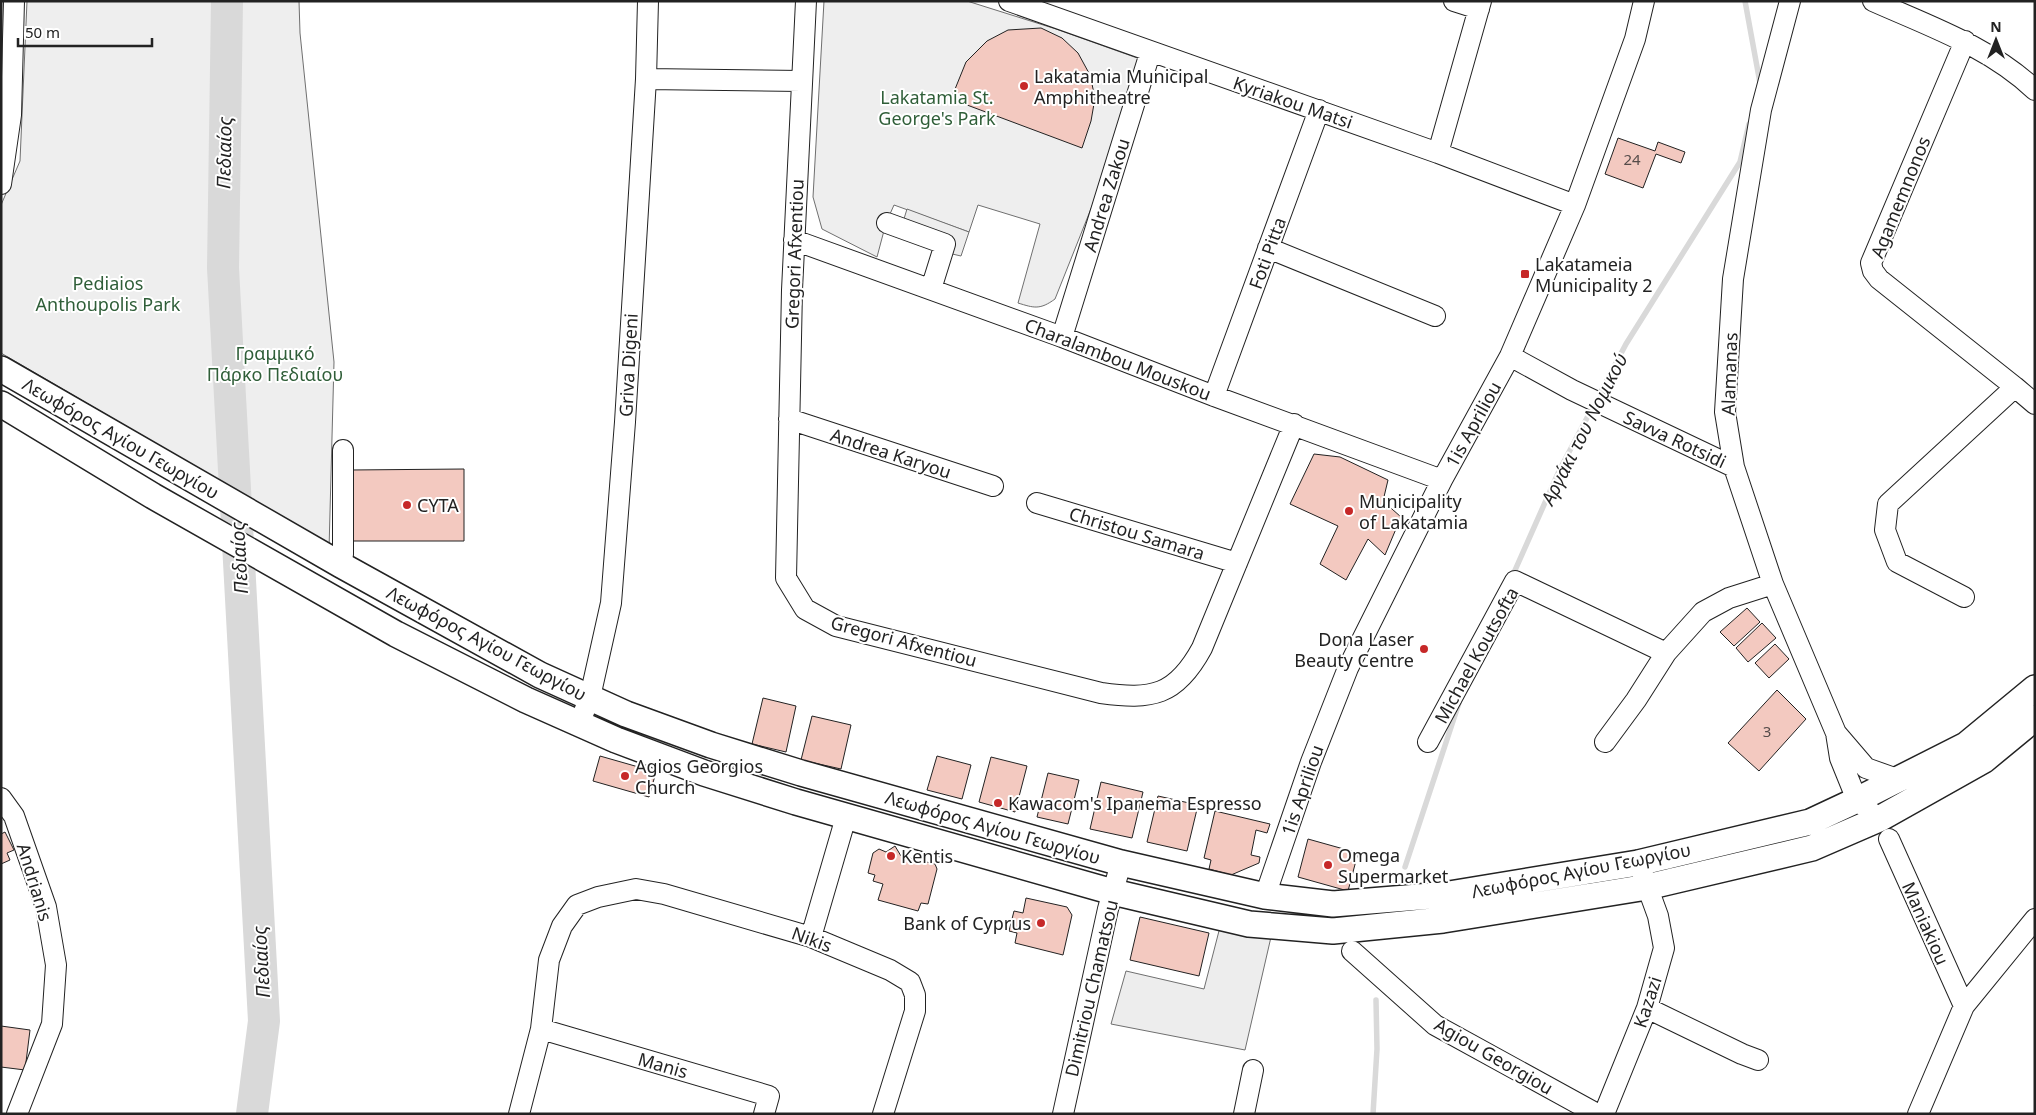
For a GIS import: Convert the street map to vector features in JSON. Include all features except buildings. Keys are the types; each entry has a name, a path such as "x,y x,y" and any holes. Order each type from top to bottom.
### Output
{"main road":[{"name":"Λεωφόρος Αγίου Γεωργίου","path":"1,369 341,565 540,675 626,714 701,741 792,770 1121,863 1266,896 1333,904 1443,895 1638,863 1810,822 1966,744 2035,688"},
{"name":"Λεωφόρος Αγίου Γεωργίου","path":"1,404 153,496 396,634 526,700 578,724 704,773 846,817 1113,892 1249,924 1333,931 1443,920 1647,887 1812,848 1884,829 1984,760 2035,718"}],"street":[{"path":"1,184 14,1"},
{"name":"Griva Digeni","path":"578,724 590,697 611,603 625,422 646,79 648,1"},
{"name":"Gregori Afxentiou","path":"806,1 794,240 786,578 805,609 836,626 1101,693 1128,696 1153,694 1171,687 1191,668 1202,648 1294,424"},
{"name":"Kyriakou Matsi","path":"1009,1 1150,53 1319,110 1575,205"},
{"path":"1438,153 1480,5 1454,1"},
{"name":"1is Apriliou","path":"1266,896 1311,762 1348,668 1442,480 1510,356 1575,205 1635,39 1644,1"},
{"name":"Alamanas","path":"1790,1 1761,110 1733,279 1725,412 1734,467 1773,584 1836,733 1840,758 1857,800"},
{"path":"1873,1 1965,41 2019,75 2035,90"},
{"name":"Agamemnonos","path":"1965,41 1871,263 1873,271 1879,279 2035,404"},
{"name":"Andrea Zakou","path":"1062,337 1150,53"},
{"path":"646,79 801,81"},
{"name":"Foti Pitta","path":"1214,396 1319,110"},
{"path":"887,223 945,244 931,289"},
{"name":"Charalambou Mouskou","path":"794,240 1062,337 1214,396 1442,480"},
{"path":"1268,248 1435,316"},
{"name":"Savva Rotsidi","path":"1510,356 1572,390 1734,467"},
{"path":"1964,597 1897,562 1885,530 1888,504 2015,387"},
{"name":"Andrea Karyou","path":"789,419 993,486"},
{"path":"341,565 343,554 343,450"},
{"name":"Christou Samara","path":"1037,503 1237,563"},
{"name":"Michael Koutsofta","path":"1428,742 1515,581 1666,653"},
{"path":"1605,742 1636,700 1666,653 1703,612 1729,598 1773,584"},
{"name":"Alamanas","path":"1836,733 1866,768 1897,780"},
{"name":"Andrianis","path":"1,798 14,816 46,907 56,965 52,1024 17,1114"},
{"path":"1857,800 1884,829"},
{"path":"811,937 846,817"},
{"name":"Maniakiou","path":"1884,829 1964,1006"},
{"name":"Dimitriou Chamatsou","path":"1063,1114 1121,863"},
{"name":"Kazazi","path":"1604,1114 1647,1008 1664,948 1658,916 1638,863"},
{"name":"Nikis","path":"540,1029 549,960 562,926 577,905 598,897 636,890 664,894 811,937 890,970 910,982 915,995 915,1010 883,1114"},
{"path":"1918,1114 1964,1006 2035,919"},
{"name":"Agiou Georgiou","path":"1352,951 1435,1025 1597,1114"},
{"path":"1647,1008 1758,1060"},
{"path":"519,1114 540,1029"},
{"name":"Manis","path":"540,1029 769,1096 764,1114"},
{"path":"1244,1114 1253,1070"}],"green space":[{"name":"Pediaios Anthoupolis Park","path":"27,1 299,1 300,33 334,362 329,550 227,485 1,353 1,205 20,161"},
{"name":"Lakatamia St. George's Park","path":"824,1 967,1 1056,29 1140,59 1110,161 1055,299 1037,307 1018,303 1040,224 978,205 969,232 894,205 886,223 877,257 822,229 813,197"}],"shaded area":[{"path":"907,209 969,232 961,256 948,253 903,222"},
{"path":"1220,927 1271,937 1245,1050 1111,1024 1126,971 1204,989"}],"waterway":[{"name":"Πεδιαίος","path":"227,1 223,268 264,1021 252,1114"},
{"name":"Αργάκι του Νομικού","path":"1745,1 1760,83"},
{"name":"Αργάκι του Νομικού","path":"1512,577 1559,471 1626,344 1740,162 1749,124"},
{"name":"Αργάκι του Νομικού","path":"1405,867 1459,703"},
{"name":"Αργάκι του Νομικού","path":"1373,1114 1377,1049 1376,1000"}],"place":[{"name":"Lakatamia Municipal Amphitheatre","path":"1024,86"},
{"name":"Lakatameia Municipality 2","path":"1525,274"},
{"name":"CYTA","path":"407,505"},
{"name":"Municipality of Lakatamia","path":"1349,511"},
{"name":"Dona Laser Beauty Centre","path":"1424,649"},
{"name":"Agios Georgios Church","path":"625,776"},
{"name":"Kawacom's Ipanema Espresso","path":"998,803"},
{"name":"Kentis","path":"891,856"},
{"name":"Omega Supermarket","path":"1328,865"},
{"name":"Bank of Cyprus","path":"1041,923"}],"park label":[{"name":"Γραμμικό Πάρκο Πεδιαίου","path":"275,363"}]}
